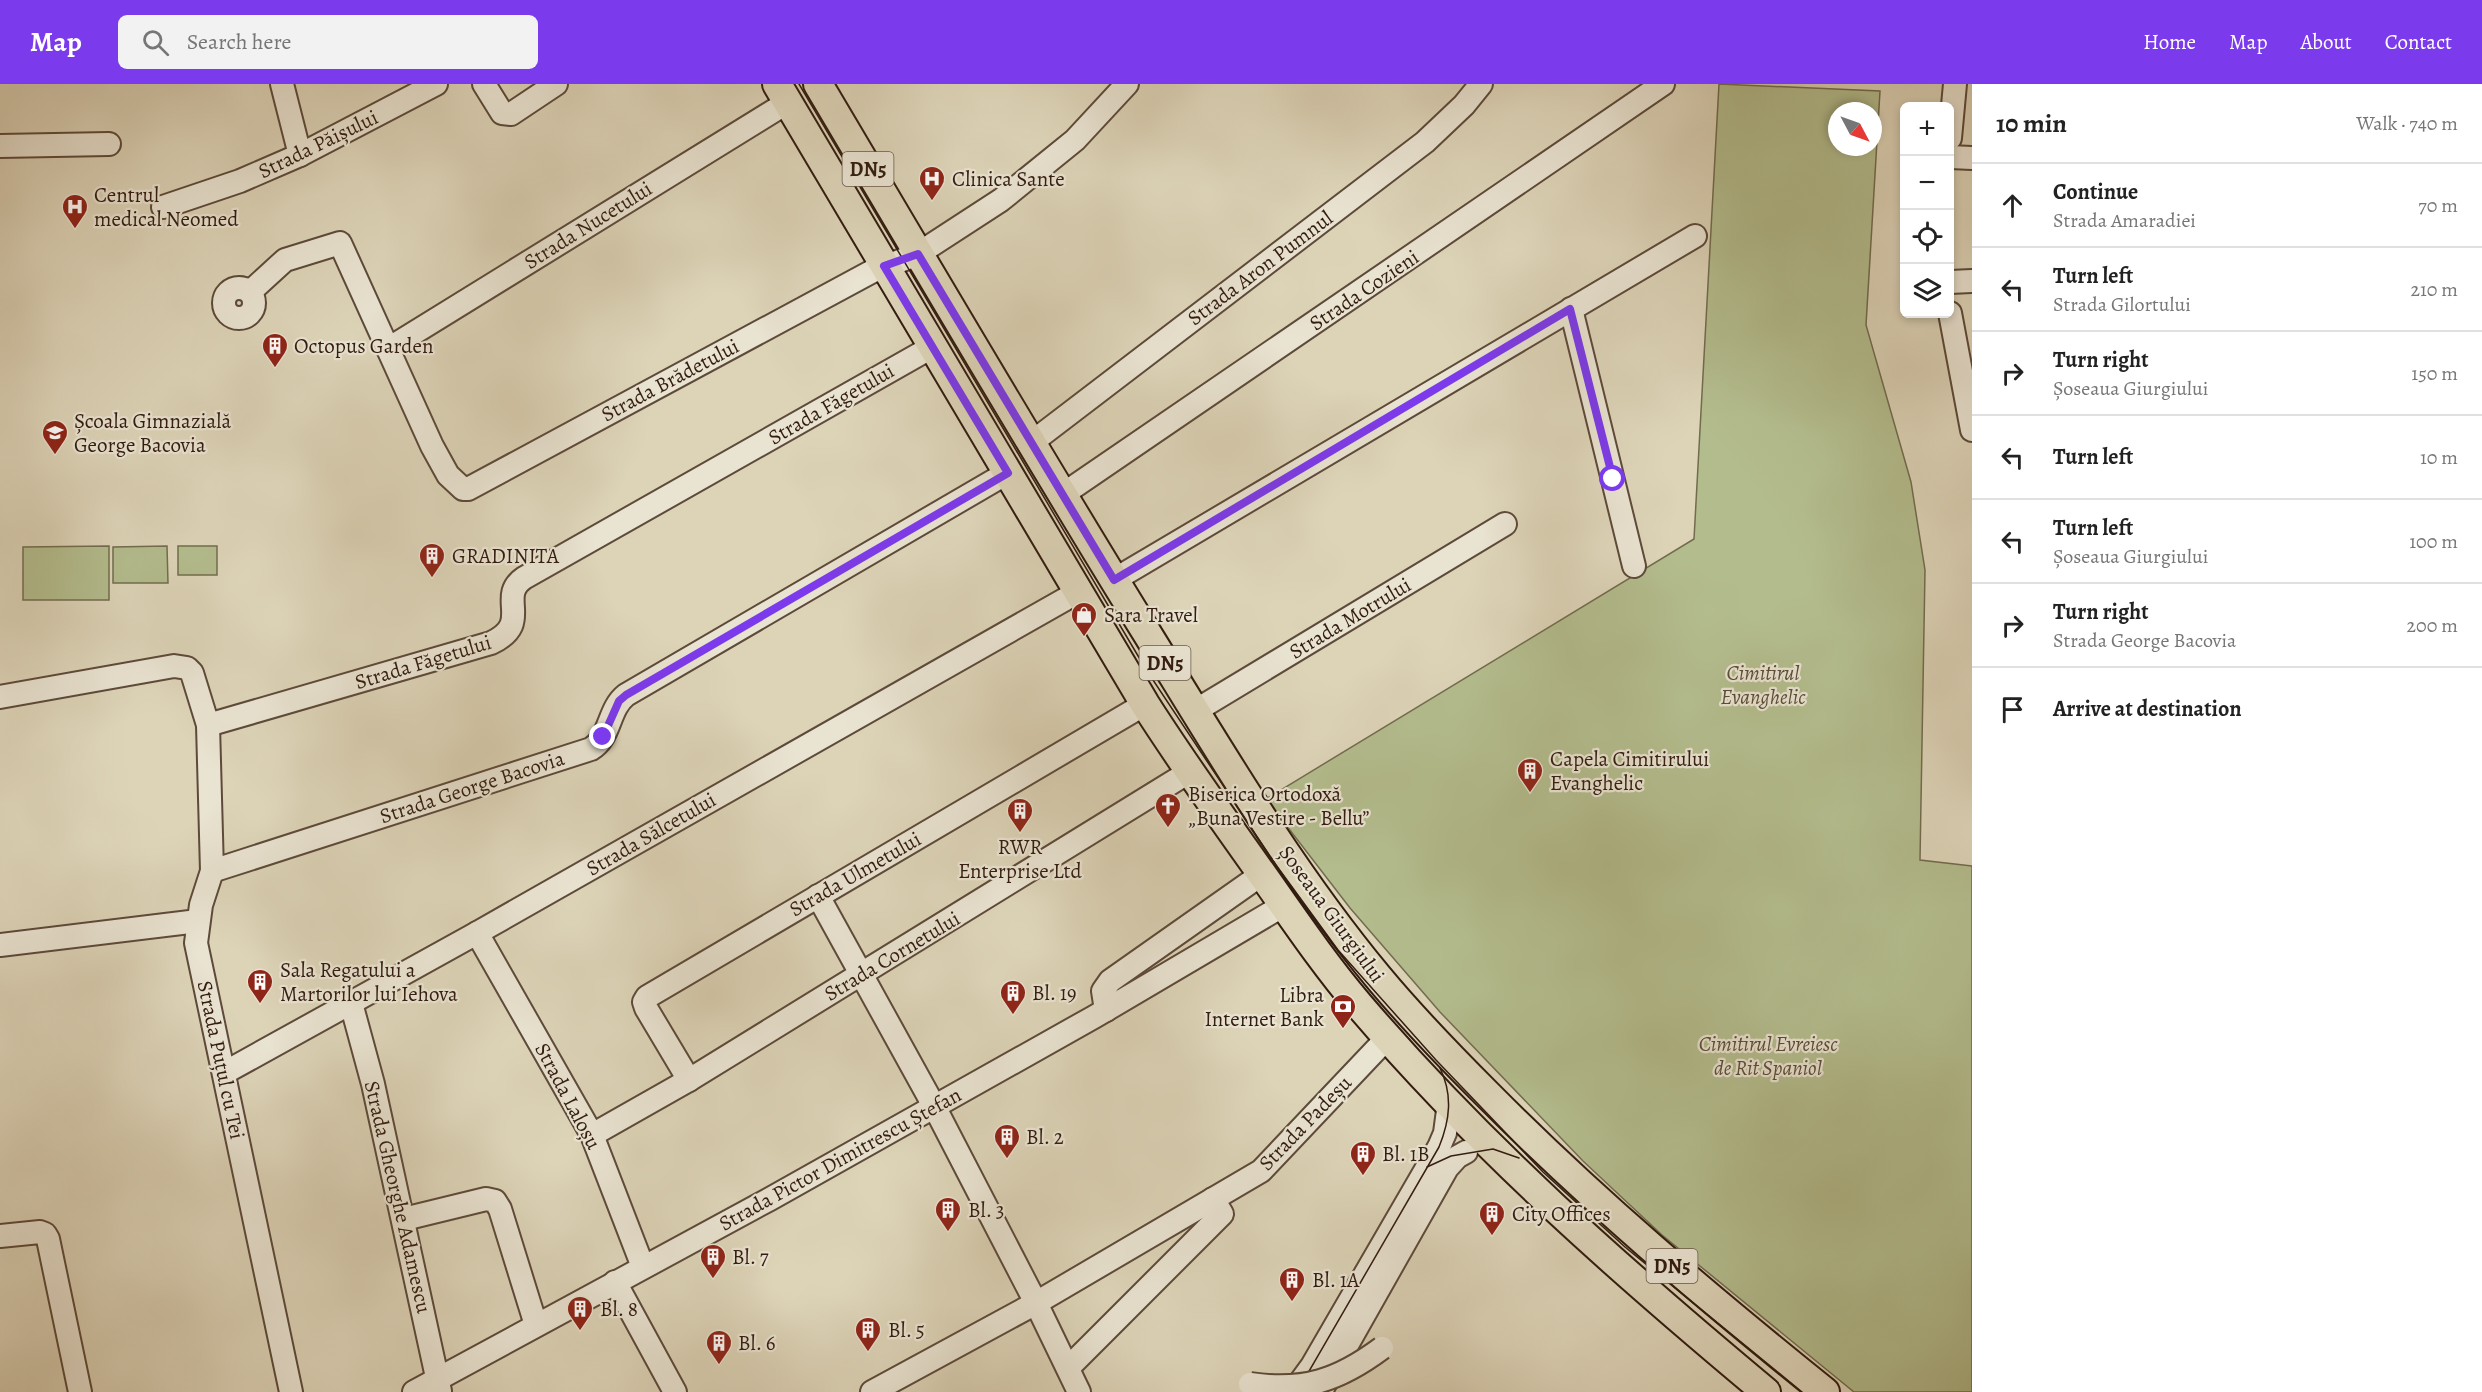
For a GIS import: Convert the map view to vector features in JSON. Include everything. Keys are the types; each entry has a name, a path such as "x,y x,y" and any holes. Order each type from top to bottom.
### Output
{"main road":[{"name":"Șoseaua Giurgiului","path":"818,84 1062,495 1195,711 1311,890 1359,954 1411,1015 1525,1132 1590,1194 1649,1247 1825,1392"},
{"name":"Șoseaua Giurgiului","path":"782,93 1145,704 1189,772 1358,1004 1449,1103 1479,1151 1766,1392"}],"street":[{"path":"282,84 300,155"},
{"name":"Strada Păișului","path":"164,207 240,181 300,155 436,84"},
{"path":"484,84 502,113 506,115 556,84"},
{"name":"Strada Brădetului","path":"388,349 432,446 456,485 468,489 884,266 918,254 1001,200 1036,173 1075,140 1126,84"},
{"name":"Strada Aron Pumnul","path":"1031,442 1425,142 1464,105 1481,84"},
{"name":"Strada Cozieni","path":"1062,495 1663,84"},
{"path":"1953,102 1955,84"},
{"name":"Strada Nucetului","path":"388,349 782,93"},
{"path":"0,146 109,144"},
{"path":"1954,157 1972,158"},
{"path":"1114,580 1695,236"},
{"path":"250,292 285,260 340,243 388,349"},
{"path":"1954,282 1972,281"},
{"path":"1570,309 1634,566"},
{"path":"1951,318 1972,430"},
{"name":"Strada Făgetului","path":"207,725 502,638 514,619 512,595 518,581 932,347"},
{"name":"Strada George Bacovia","path":"212,871 591,749 603,737 619,701 626,695 1008,473"},
{"name":"Strada Motrului","path":"1195,711 1505,524"},
{"name":"Strada Sălcetului","path":"224,1073 477,933 1078,592"},
{"path":"0,697 181,666 192,673 207,725"},
{"name":"Strada Ulmetului","path":"689,1080 646,1008 644,1002 647,997 1145,704"},
{"name":"Strada Puțul cu Tei","path":"207,725 212,871 198,921 196,943 291,1392"},
{"name":"Strada Cornetului","path":"592,1135 689,1080 1189,772"},
{"path":"1106,1010 1103,991 1110,981 1262,874"},
{"path":"818,896 934,1106 1036,1303 1079,1392"},
{"name":"Strada Pictor Dimitrescu Ștefan","path":"414,1392 439,1385 536,1325 770,1199 1106,1010 1284,905"},
{"path":"0,945 198,921"},
{"name":"Strada Laloșu","path":"477,933 592,1135 644,1267"},
{"name":"Strada Gheorghe Adamescu","path":"351,1003 373,1084 439,1385"},
{"name":"Strada Padeșu","path":"872,1392 1036,1303 1261,1171 1388,1037"},
{"path":"1293,1392 1312,1366 1427,1167 1445,1133 1449,1103"},
{"path":"1427,1167 1440,1160 1479,1151"},
{"path":"1320,1392 1447,1168 1457,1157 1479,1151"},
{"path":"404,1219 486,1199 495,1202 500,1209 536,1325"},
{"path":"1068,1368 1222,1214 1214,1199"},
{"path":"0,1236 40,1232 48,1239 80,1392"},
{"path":"615,1282 675,1392"},
{"path":"1250,1384 1286,1389 1312,1385 1356,1368 1382,1348"}],"green space":[{"path":"1719,84 1880,91 1879,102 1828,102 1828,156 1876,156 1866,325 1911,482 1925,570 1920,860 1972,866 1972,1392 1854,1392 1662,1235 1583,1161 1440,1012 1350,908 1266,799 1694,539"},
{"path":"109,546 109,600 23,600 23,547"},
{"path":"167,546 168,583 113,583 113,547"},
{"path":"178,546 217,546 217,575 178,575"}],"tram line":[{"path":"799,84 1147,671 1276,865 1338,950 1436,1060 1543,1172 1625,1247 1802,1392"},
{"path":"1297,1392 1439,1147 1448,1117 1447,1088 1440,1068"},
{"path":"1427,1167 1451,1156 1493,1149 1519,1158"}],"place":[{"name":"Clinica Sante","path":"932,202"},
{"name":"Centrul medical Neomed","path":"75,230"},
{"name":"Octopus Garden","path":"275,369"},
{"name":"Școala Gimnazială George Bacovia","path":"55,456"},
{"name":"GRADINITA","path":"432,579"},
{"name":"Sara Travel","path":"1084,638"},
{"name":"Capela Cimitirului Evanghelic","path":"1530,794"},
{"name":"Biserica Ortodoxă „Buna Vestire - Bellu”","path":"1168,829"},
{"name":"RWR Enterprise Ltd","path":"1020,834"},
{"name":"Sala Regatului a Martorilor lui Iehova","path":"260,1005"},
{"name":"Bl. 19","path":"1013,1016"},
{"name":"Libra Internet Bank","path":"1343,1030"},
{"name":"Bl. 2","path":"1007,1160"},
{"name":"Bl. 1B","path":"1363,1177"},
{"name":"Bl. 3","path":"948,1233"},
{"name":"City Offices","path":"1492,1237"},
{"name":"Bl. 7","path":"713,1280"},
{"name":"Bl. 1A","path":"1292,1303"},
{"name":"Bl. 8","path":"580,1332"},
{"name":"Bl. 5","path":"868,1353"},
{"name":"Bl. 6","path":"719,1366"}],"route":[{"path":"603,737 619,701 626,695 1008,473 884,266 918,254 1114,580 1570,309 1613,479"}],"park label":[{"name":"Cimitirul Evanghelic","path":"1763,685"},
{"name":"Cimitirul Evreiesc de Rit Spaniol","path":"1768,1056"}]}
